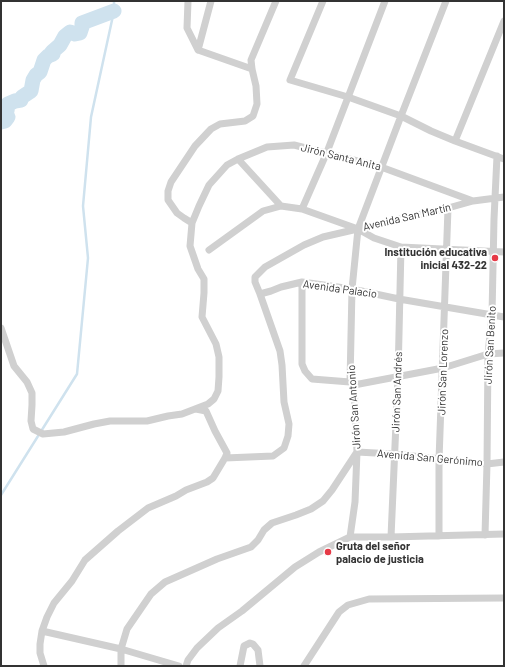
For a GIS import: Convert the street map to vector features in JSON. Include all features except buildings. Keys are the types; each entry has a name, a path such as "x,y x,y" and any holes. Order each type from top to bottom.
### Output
{"street":[{"path":"188,1 187,28 198,50 252,69"},
{"path":"198,50 211,1"},
{"path":"192,222 177,213 168,200 168,191 171,182 195,146 211,129 220,124 245,121 253,116 257,104 256,86 251,60 276,1"},
{"path":"323,1 290,80 348,97 401,116 431,131 501,158"},
{"path":"302,209 327,152 384,1"},
{"path":"437,1 446,2"},
{"name":"Jirón San Antonio","path":"350,537 355,502 356,452 352,383 352,289 358,229 446,2"},
{"path":"455,141 504,21"},
{"name":"Jirón Santa Anita","path":"196,409 208,404 216,395 218,390 219,357 216,344 202,317 204,279 198,269 190,246 192,222 209,185 227,165 267,147 294,145 327,152 381,167 473,201"},
{"name":"Jirón San Benito","path":"485,535 488,354 492,315 495,198 501,158"},
{"path":"209,250 263,211 281,206 238,159"},
{"name":"Avenida San Martín","path":"281,206 302,209 358,229 473,201 504,197"},
{"name":"Jirón San Lorenzo","path":"439,536 439,460 448,208"},
{"path":"226,458 273,456 284,448 288,436 289,424 284,402 280,351 255,282 255,277 266,267 304,245 323,237 358,229 374,238 401,247 504,252"},
{"name":"Jirón San Andrés","path":"391,537 398,377 401,247"},
{"path":"302,282 302,364 305,371 312,379 352,383 398,377 443,368 488,354 504,353"},
{"name":"Avenida Palacio","path":"260,294 302,282 352,289 445,308 504,318"},
{"path":"1,328 14,366 27,382 32,393 33,429 42,434 64,432 110,421 147,421 182,414 196,409 206,411 227,453 226,458 213,478 148,508 118,531 86,560 72,581 54,603 47,617 42,631 40,644 40,653 44,666"},
{"path":"121,666 121,650 127,629 152,594 164,582 217,559 251,547 258,540 264,530 272,523 311,509 323,502 356,452"},
{"name":"Avenida San Gerónimo","path":"356,452 394,454 487,464 504,462"},
{"path":"186,666 188,660 198,648 218,628 263,594 295,567 319,552 350,537 504,534"},
{"path":"304,666 340,612 348,605 369,599 504,598"},
{"path":"42,631 179,666"},
{"path":"240,666 244,646 250,643 254,644 258,650 260,666"}],"waterway":[{"path":"1,495 77,374 88,258 83,206 91,117 114,11 114,1"},
{"path":"1,122 5,121 8,117 2,115 3,111 7,111 8,104 21,100 22,97 31,91 33,80 40,72 44,60 53,54 52,52 60,45 65,36 70,32 75,34 80,33 82,23 114,11"}],"place":[{"name":"Institución educativa inicial 432-22","path":"495,258"},
{"name":"Gruta del señor palacio de justicia","path":"328,552"}]}
